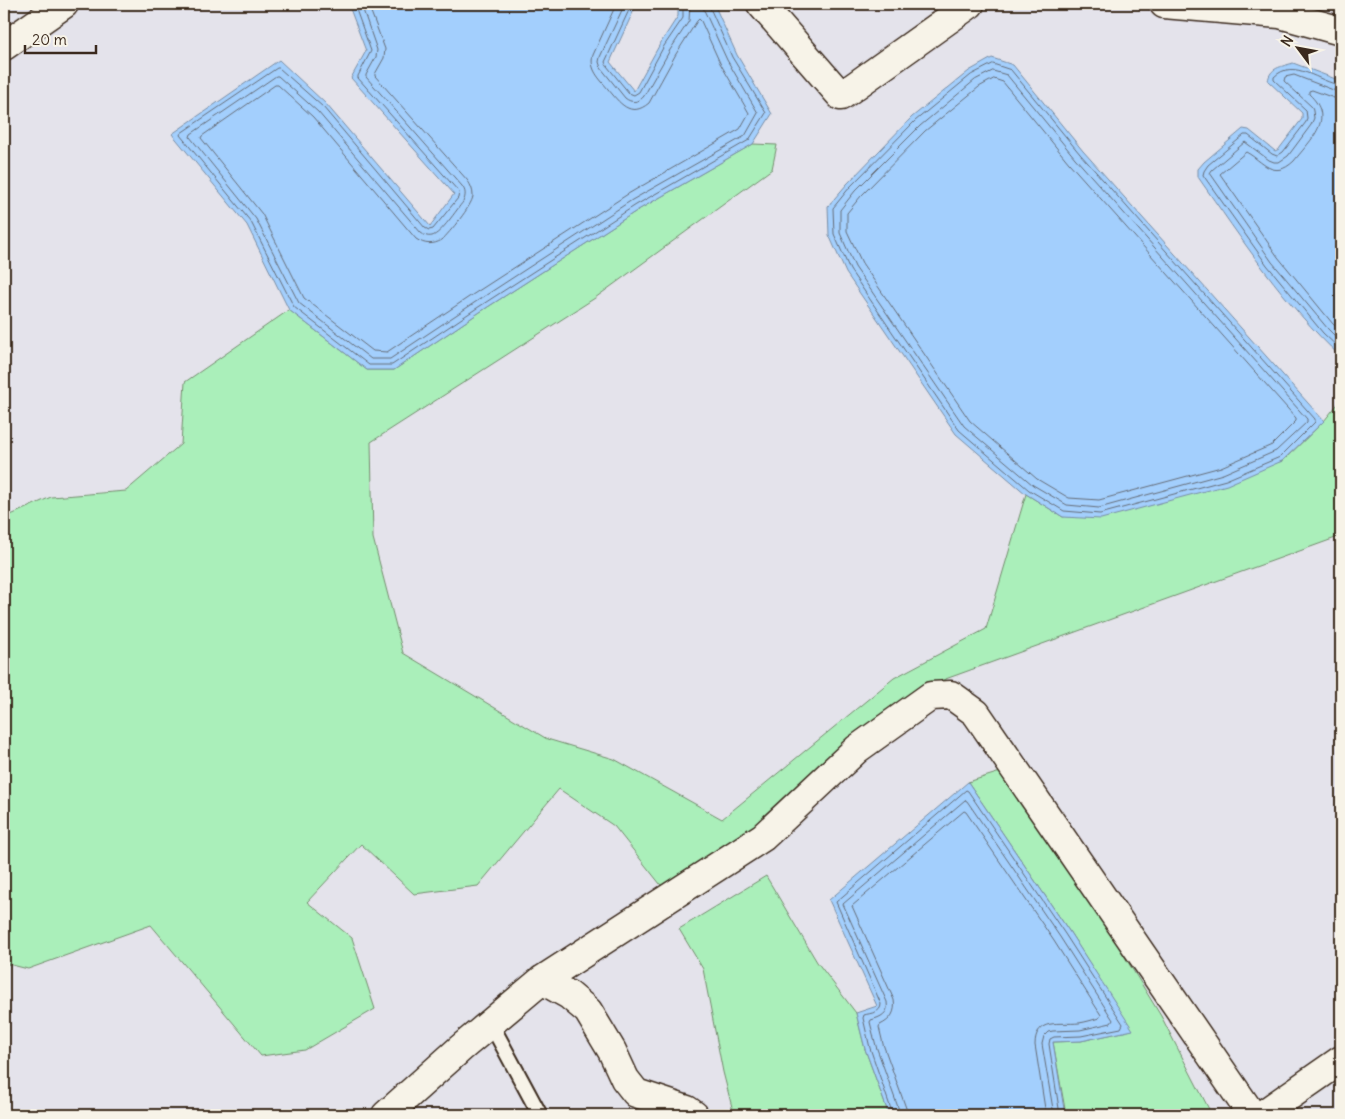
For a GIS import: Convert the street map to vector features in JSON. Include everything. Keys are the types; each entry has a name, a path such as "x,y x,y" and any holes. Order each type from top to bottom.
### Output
{"street":[{"path":"4,46 64,4"},
{"path":"761,4 841,96 970,4"},
{"path":"1164,4 1280,14 1341,31"},
{"path":"386,1115 490,1022 542,980 762,837 857,749 931,696 951,695 976,713 1252,1115"},
{"path":"542,980 569,995 588,1011 612,1051 625,1079 636,1093 686,1110 694,1115"},
{"path":"1262,1115 1341,1060"}],"lane":[{"path":"490,1022 540,1115"}],"green space":[{"path":"753,144 777,145 772,169 595,298 371,442 373,538 403,653 547,739 614,759 722,819 894,678 986,629 1026,494 1063,517 1283,461 1324,421 1341,400 1341,536 940,681 738,847 664,889 614,826 559,789 478,886 414,894 361,844 307,902 352,938 375,1009 305,1050 261,1056 151,925 28,969 4,963 4,518 51,497 126,491 181,444 185,382 289,310 367,370 394,370 638,210"},
{"path":"1010,769 1161,1016 1212,1115 1066,1115 1053,1042 1081,1041 1132,1030 1069,931 968,782"},
{"path":"766,876 817,962 856,1013 865,1049 889,1115 734,1115 723,1072 703,969 679,929"}],"water":[{"path":"351,4 632,4 634,10 610,62 634,91 678,16 678,4 714,4 737,55 772,114 753,144 638,210 394,370 367,370 289,310 247,225 172,134 279,60 326,104 430,226 454,194 351,78 366,51 349,6"},
{"path":"992,58 1013,65 1083,151 1324,421 1282,461 1227,485 1101,519 1063,517 1026,494 956,434 846,273 829,235 828,206 912,117 969,71"},
{"path":"1293,63 1341,81 1341,357 1301,316 1283,294 1198,177 1198,169 1204,162 1243,129 1249,130 1275,151 1279,149 1302,119 1302,113 1268,81 1269,76 1274,70"},
{"path":"968,782 1069,931 1133,1030 1081,1041 1053,1042 1065,1115 889,1115 865,1049 856,1013 877,1006 829,900"}]}
